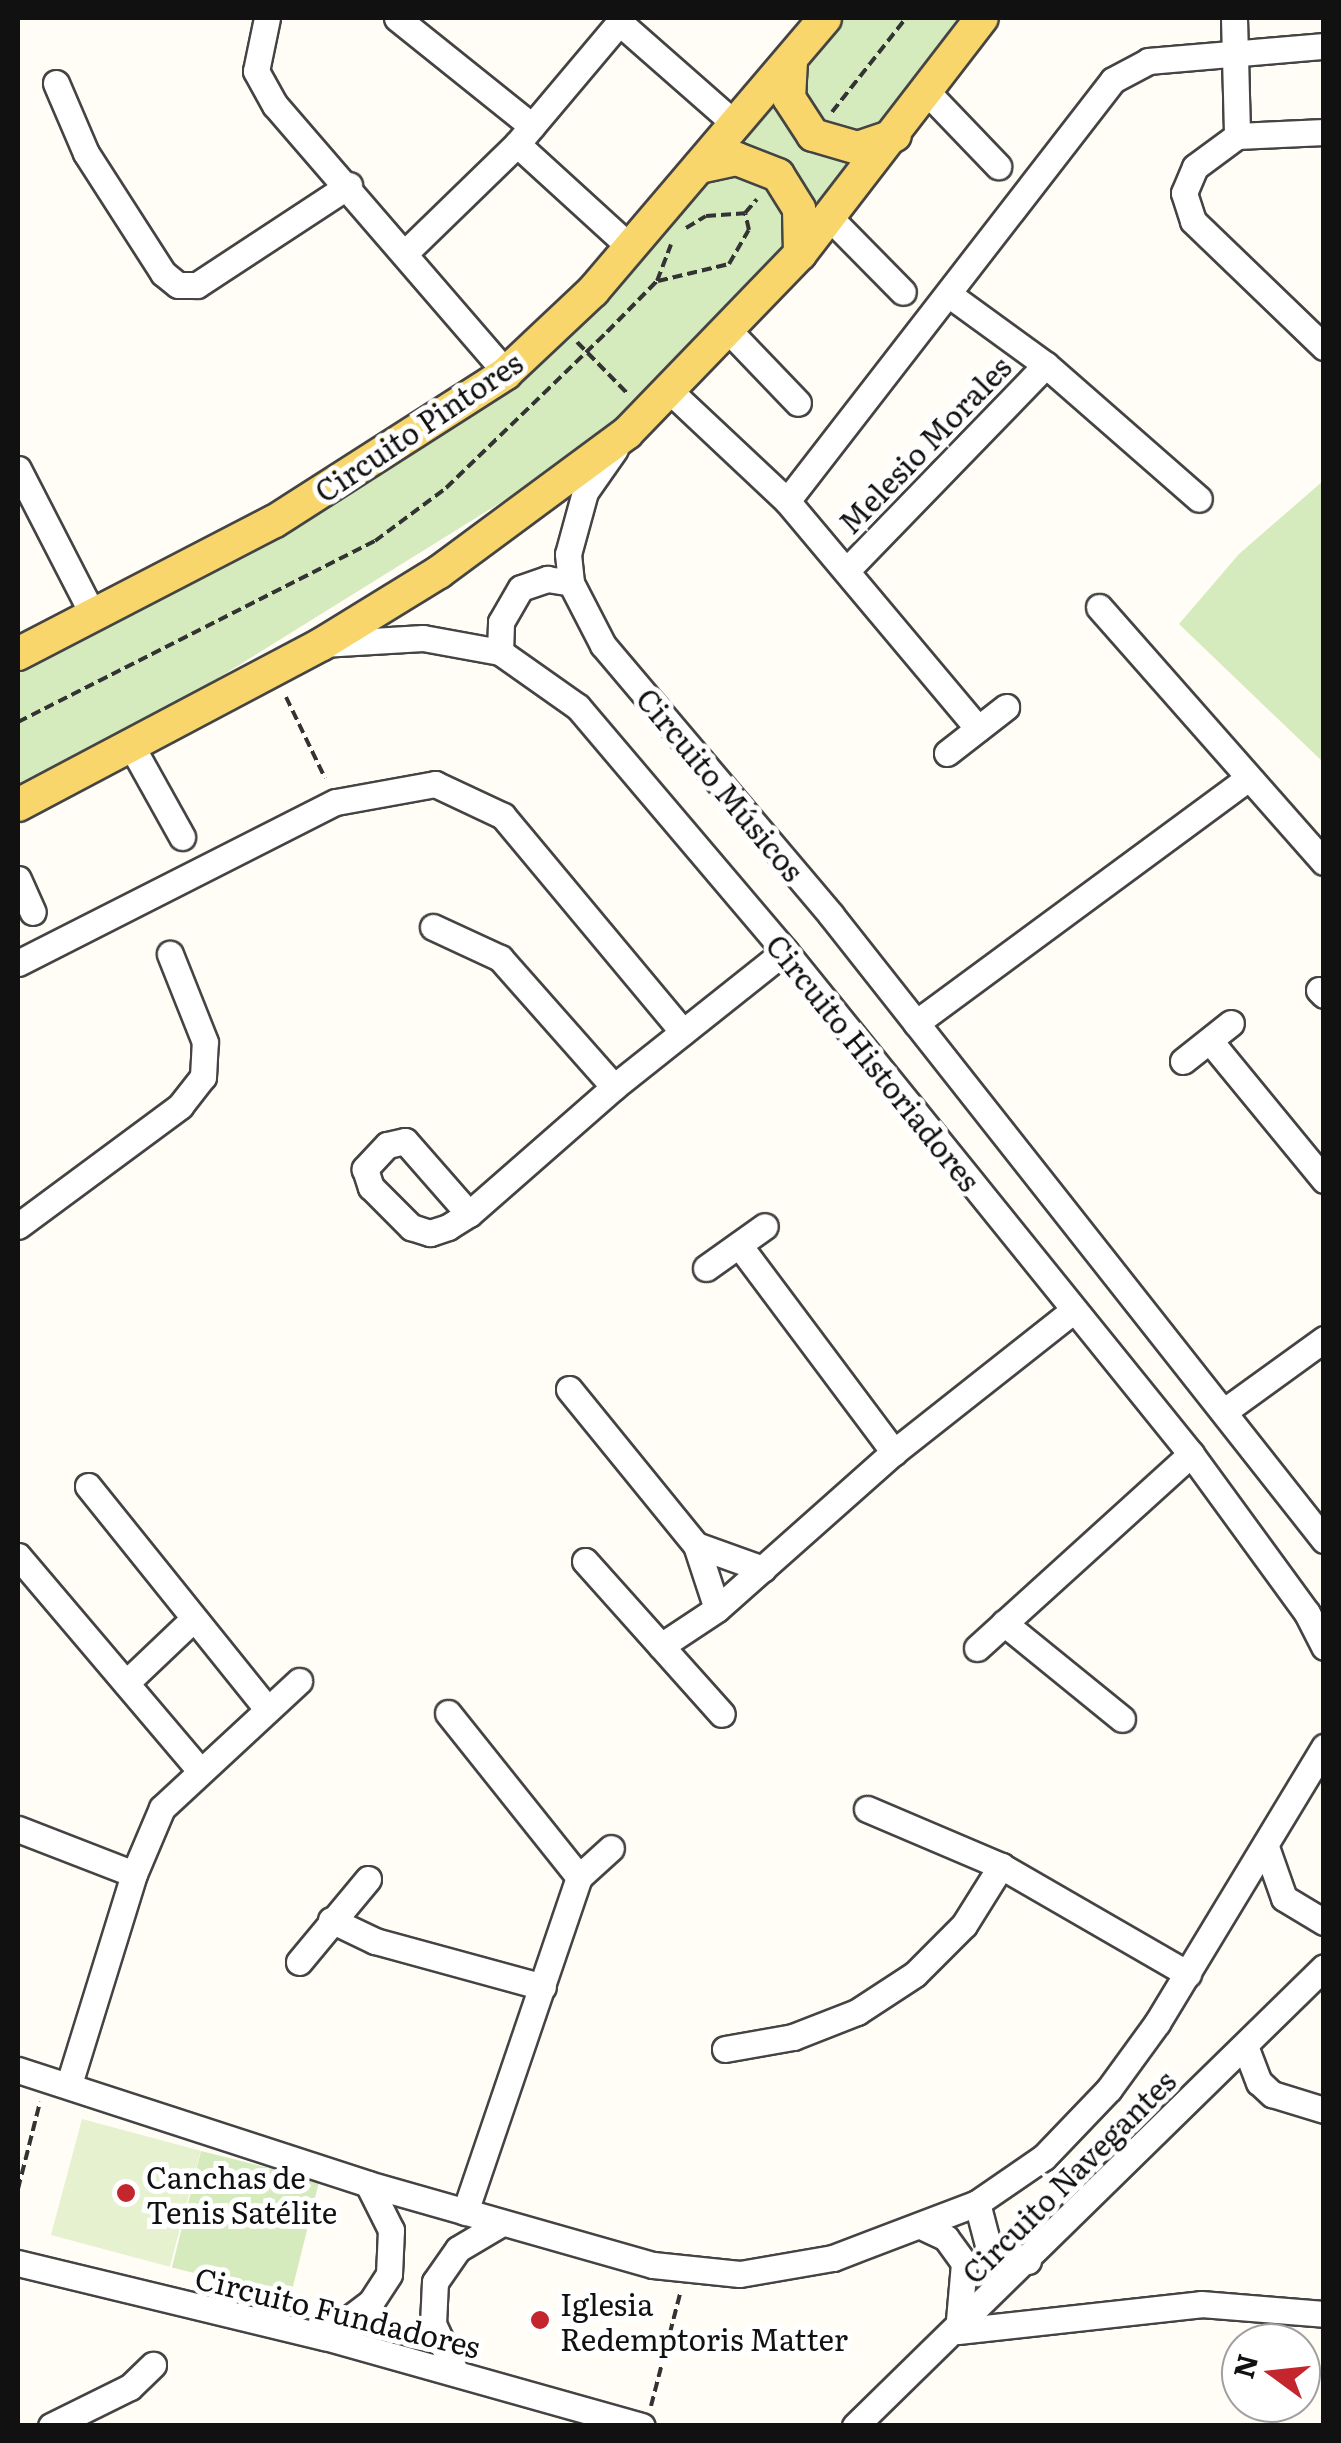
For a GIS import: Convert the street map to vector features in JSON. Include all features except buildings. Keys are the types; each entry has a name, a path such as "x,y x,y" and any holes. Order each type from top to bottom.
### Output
{"main road":[{"name":"Circuito Pintores","path":"18,654 291,511 506,372 631,248 825,18"},
{"name":"Circuito Músicos","path":"649,413 800,254 982,18"},
{"path":"791,60 788,98 812,136 858,148 895,135"},
{"path":"700,167 737,159 778,175 799,209 800,254"},
{"name":"Circuito Historiadores","path":"18,805 322,644 439,572 649,413"}],"street":[{"path":"267,18 256,71 275,105 349,185 506,372"},
{"path":"397,18 524,134 631,248"},
{"path":"1234,18 1237,136"},
{"path":"406,252 524,134 621,20 736,124"},
{"path":"788,501 951,296 1113,80 1148,62 1235,50 1324,46"},
{"path":"56,83 86,152 163,274 178,285 198,284 349,185"},
{"path":"927,92 998,166"},
{"path":"1324,132 1237,136 1196,168 1184,194 1193,221 1324,346"},
{"path":"829,218 903,292"},
{"name":"Melesio Morales","path":"951,296 1046,365 1199,499"},
{"path":"730,332 798,404"},
{"name":"Melesio Morales","path":"848,569 1046,365"},
{"path":"649,413 788,501 978,729"},
{"name":"Circuito Músicos","path":"649,413 585,492 574,521 572,583 603,645 916,1023 1226,1410 1324,1540"},
{"path":"18,469 93,615"},
{"path":"500,652 501,622 522,588 546,579 572,583"},
{"path":"1099,607 1324,862"},
{"name":"Circuito Historiadores","path":"322,644 423,638 500,652 578,707 785,951 1190,1454 1307,1613 1324,1647"},
{"path":"946,753 1006,707"},
{"path":"132,747 182,837"},
{"path":"916,1023 1247,779"},
{"path":"18,963 336,802 436,784 504,816 683,1032"},
{"path":"18,880 33,912"},
{"path":"433,928 500,958 614,1087"},
{"path":"469,1214 614,1087 785,951"},
{"path":"18,1226 180,1106 203,1077 205,1042 170,954"},
{"path":"1184,1061 1231,1022"},
{"path":"1210,1041 1324,1180"},
{"path":"706,1268 765,1226"},
{"path":"739,1245 894,1452"},
{"path":"661,1646 717,1609 894,1452 1074,1310"},
{"path":"1226,1410 1324,1339"},
{"path":"569,1389 696,1545 717,1609"},
{"path":"977,1648 1190,1454"},
{"path":"88,1486 190,1621 266,1708"},
{"path":"696,1545 764,1569"},
{"path":"18,1556 198,1768"},
{"path":"586,1561 722,1714"},
{"path":"126,1683 190,1621"},
{"path":"1004,1623 1122,1718"},
{"path":"58,2081 162,1808 198,1768 299,1681"},
{"path":"448,1712 578,1878"},
{"path":"18,2070 368,2184 686,2271 740,2274 833,2258 924,2228 977,2203 1044,2157 1109,2089 1188,1974 1323,1750"},
{"path":"868,1809 1001,1866 1188,1974"},
{"path":"18,1829 134,1874"},
{"path":"1266,1847 1284,1898 1324,1922"},
{"path":"466,2212 578,1878 611,1848"},
{"path":"725,2049 793,2037 858,2012 901,1984 964,1925 1001,1866"},
{"path":"299,1962 368,1879"},
{"path":"331,1920 375,1941 544,1987"},
{"name":"Circuito Navegantes","path":"851,2424 958,2332 1324,1967"},
{"path":"1245,2046 1259,2082 1272,2094 1324,2110"},
{"path":"324,2337 371,2302 389,2274 391,2230 368,2184"},
{"path":"977,2203 988,2244 1028,2261"},
{"path":"456,2373 433,2324 435,2282 458,2249 502,2223"},
{"path":"924,2228 946,2238 964,2263 958,2332 1201,2304 1324,2314"},
{"name":"Circuito Fundadores","path":"18,2262 324,2337 644,2426"},
{"path":"51,2426 130,2388 153,2365"}],"path":[{"path":"18,722 375,541 446,488 657,281 675,234 706,216 745,213 749,230 729,264 657,281"},
{"path":"558,324 649,413"},
{"path":"286,697 336,802"},
{"path":"18,2189 58,2081"},
{"path":"644,2426 686,2271"}],"green space":[{"path":"834,18 976,18 842,196 611,434 128,734 18,790 18,663 509,380"},
{"path":"1323,481 1323,762 1179,624 1239,554"},
{"name":"Canchas de Tenis Satélite","path":"82,2119 201,2151 170,2267 51,2235"},
{"path":"201,2151 319,2181 290,2297 172,2267"}],"place":[{"name":"Canchas de Tenis Satélite","path":"126,2193"},
{"name":"Iglesia Redemptoris Matter","path":"540,2320"}]}
